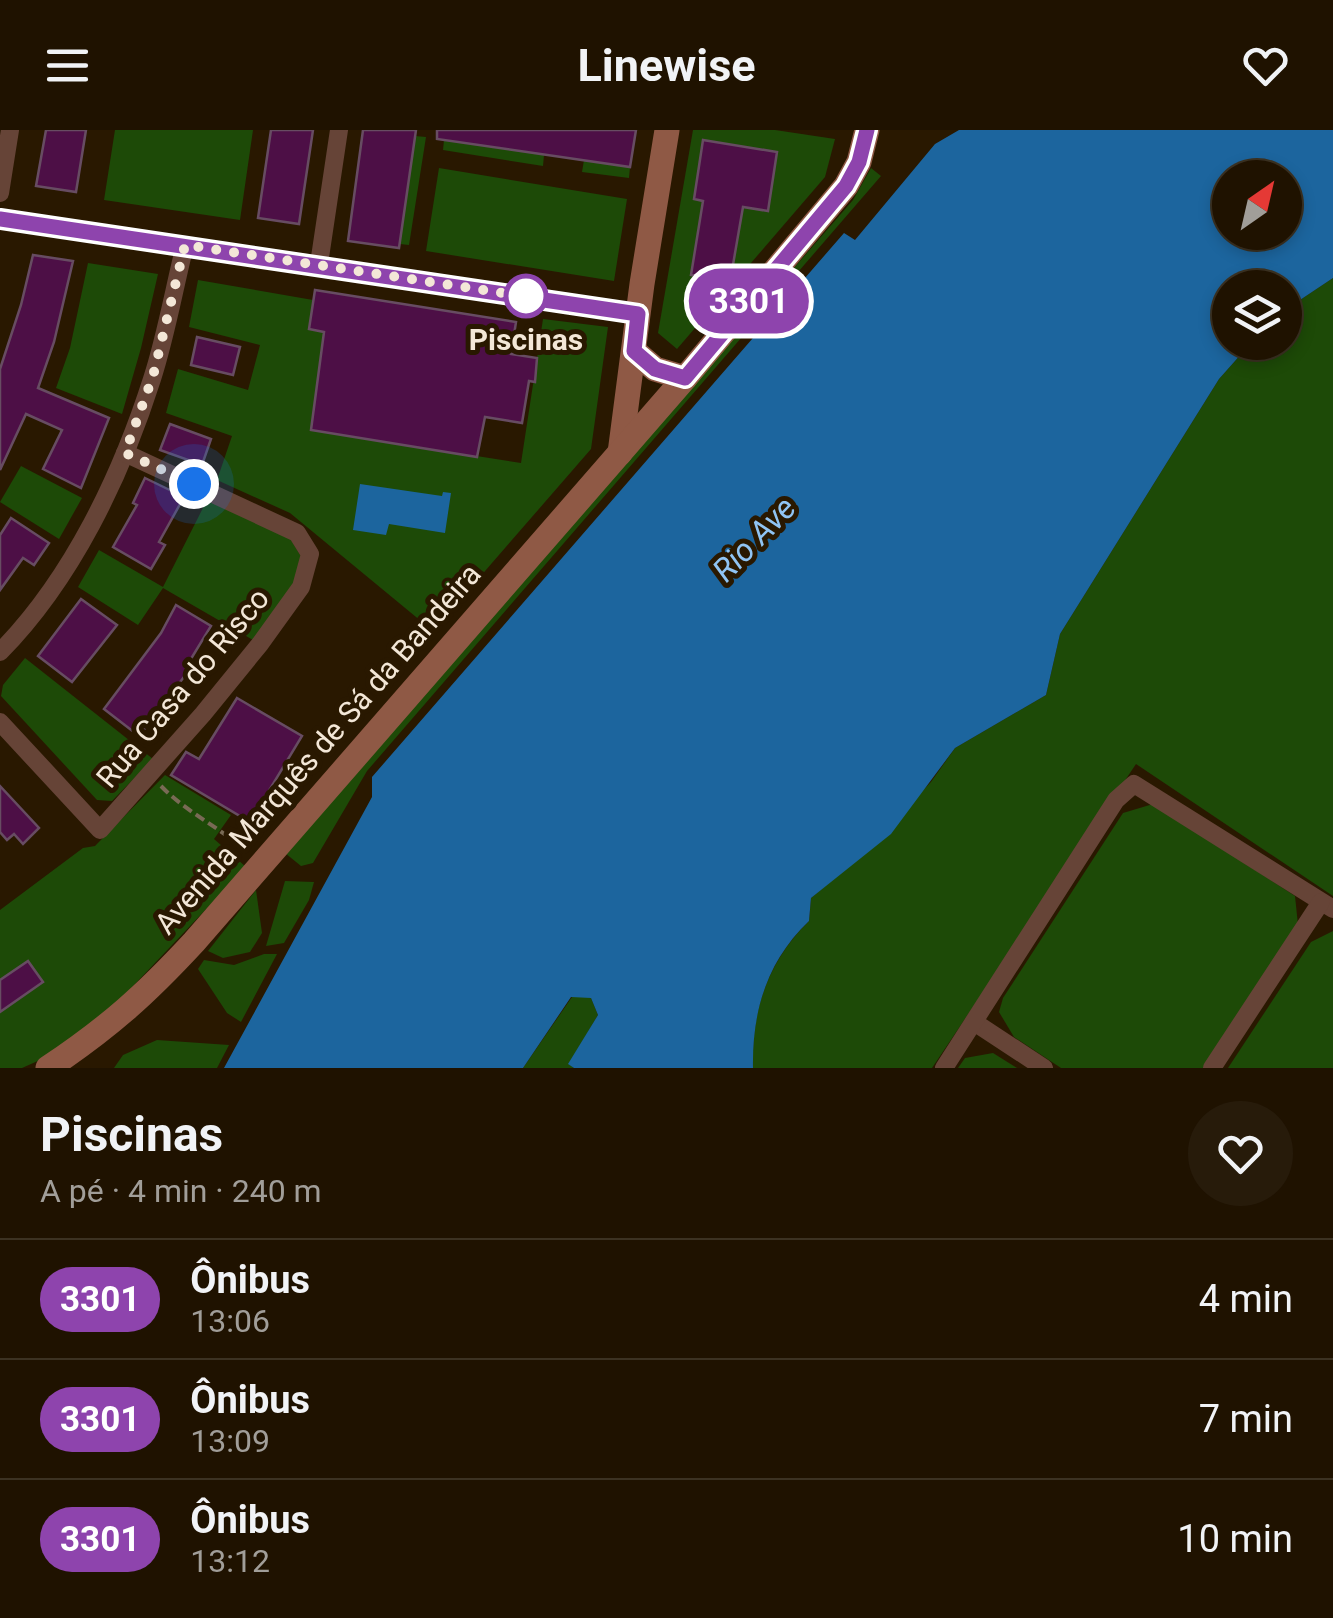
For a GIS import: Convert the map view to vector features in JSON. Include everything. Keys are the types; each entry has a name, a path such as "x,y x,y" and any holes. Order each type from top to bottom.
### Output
{"main road":[{"path":"620,453 667,130"},
{"name":"Avenida Marquês de Sá da Bandeira","path":"48,1068 146,995 262,864 685,378 846,186 859,162 867,130"},
{"path":"634,351 655,369 685,378"}],"street":[{"path":"0,193 10,130"},
{"path":"318,264 338,130"},
{"path":"0,218 638,314"},
{"path":"0,652 52,588 94,518 125,453 153,376 185,245"},
{"name":"Rua Casa do Risco","path":"0,722 100,830 204,714 301,587 310,554 297,533 125,453"},
{"path":"944,1068 1116,800 1134,784 1327,905 1212,1068"},
{"path":"974,1022 1044,1068"}],"path":[{"path":"151,775 180,806 215,825 262,864"}],"green space":[{"path":"115,130 253,130 240,220 104,200"},
{"path":"693,130 775,130 835,139 825,177 677,349 658,333"},
{"path":"415,136 426,137 409,245 400,244"},
{"path":"444,140 544,155 543,166 443,150"},
{"path":"584,160 630,167 629,178 582,172"},
{"path":"439,168 627,199 614,281 426,251"},
{"path":"871,168 881,176 367,771 313,863 301,866 285,853 853,200"},
{"path":"88,263 158,274 122,414 56,388 70,348"},
{"path":"1333,278 1333,896 1136,764 932,1068 753,1068 755,1027 765,988 783,953 809,921 811,898 850,865 931,782 955,748 1046,695 1060,634 1219,379 1236,360 1302,360 1302,299"},
{"path":"198,280 313,300 309,328 324,332 311,430 521,463 543,319 608,327 591,449 433,631 290,513 217,480 232,436 166,413 178,369 248,390 260,345 189,327"},
{"path":"21,466 82,498 59,539 0,502"},
{"path":"208,498 290,538 302,558 296,583 253,640 163,588 138,625 78,587 99,550 163,587"},
{"path":"25,658 153,759 112,801 97,800 1,696 3,685"},
{"path":"165,775 231,815 214,839 246,867 99,1022 40,1060 22,1068 0,1068 0,910 83,848 95,846"},
{"path":"1153,804 1295,896 1298,925 1203,1068 1061,1068 1014,1037 999,1012 1003,998 1123,813"},
{"path":"285,881 314,882 309,900 284,943 266,946"},
{"path":"256,890 262,933 250,952 223,958 208,951"},
{"path":"1333,931 1333,1068 1228,1068 1311,942"},
{"path":"264,954 277,954 241,1022 227,1013 198,969 204,960 234,965"},
{"path":"572,997 591,998 598,1015 569,1064 574,1068 523,1068"},
{"path":"157,1040 229,1045 217,1068 114,1068 123,1055"},
{"path":"993,1053 1017,1068 958,1068 965,1058"}],"water":[{"name":"Rio Ave","path":"959,130 1333,130 1333,278 1302,299 1302,270 1212,270 1212,360 1236,360 1219,379 1060,634 1046,695 955,748 891,834 811,898 809,921 782,953 765,988 755,1027 753,1068 574,1068 568,1064 598,1015 591,998 571,997 523,1068 224,1068 372,797 372,777 844,233 855,240 935,144"},
{"path":"360,484 442,496 443,492 451,493 445,533 389,524 386,535 353,530"}],"building":[{"path":"46,130 86,130 76,192 36,186"},
{"path":"271,130 313,130 299,224 258,218"},
{"path":"363,130 416,130 399,248 348,241"},
{"path":"437,130 636,130 630,167 437,139"},
{"path":"703,140 777,152 768,211 743,207 730,282 691,275 703,201 694,199"},
{"path":"33,255 73,261 54,342 38,388 109,418 81,488 43,469 62,430 26,414 0,470 0,369"},
{"path":"315,290 516,322 511,354 537,358 535,382 529,381 522,423 485,417 477,457 311,430 324,332 309,329"},
{"path":"197,337 240,347 233,375 191,365"},
{"path":"170,424 211,439 202,465 160,450"},
{"path":"145,478 184,497 159,542 165,545 151,569 113,547 137,505 133,503"},
{"path":"11,518 49,543 34,565 23,558 0,590 0,535"},
{"path":"81,599 117,625 72,682 38,656"},
{"path":"176,605 211,626 186,667 190,669 139,736 104,709 161,633"},
{"path":"237,698 302,736 250,822 171,775 186,752 199,759"},
{"path":"0,786 39,828 23,844 14,834 7,840 0,832"},
{"path":"28,961 43,982 0,1012 0,980"}],"bus line":[{"name":"3301","path":"0,219 638,314 634,351 655,369 685,378 846,186 859,162 867,130"}],"place":[{"name":"Piscinas","path":"526,296"}],"route":[{"path":"194,484 125,453 153,376 185,245 543,299 526,296"}]}
